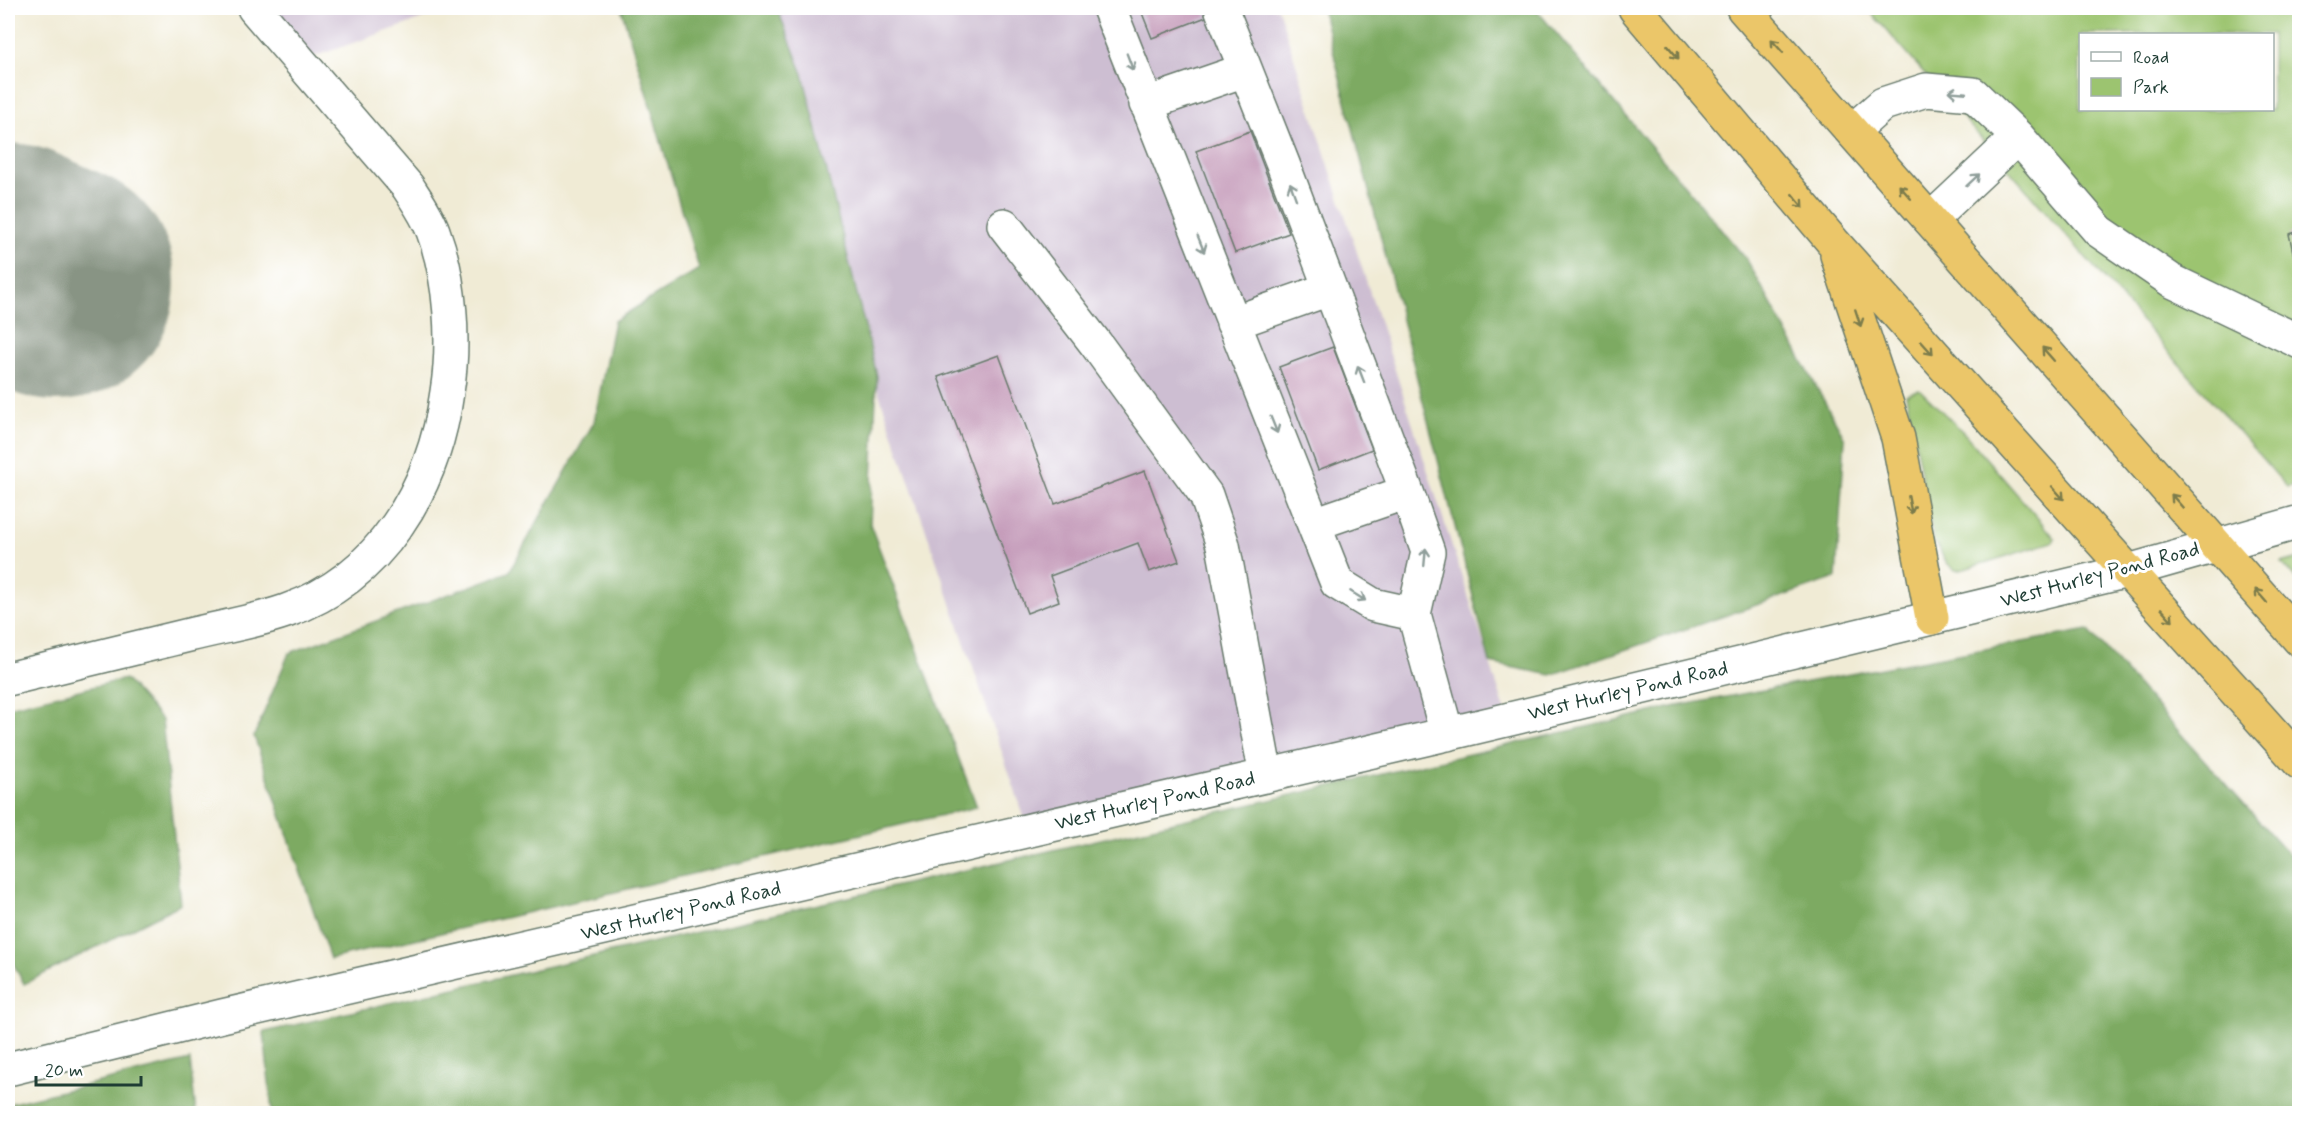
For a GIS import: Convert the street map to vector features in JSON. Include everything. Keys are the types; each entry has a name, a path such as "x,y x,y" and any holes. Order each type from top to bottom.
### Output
{"highway":[{"path":"1635,8 1833,242 2300,763"},
{"path":"1743,8 2300,640"},
{"path":"1833,242 1898,438 1932,618"}],"street":[{"path":"8,679 286,611 330,591 368,562 390,536 427,472 444,412 450,372 448,298 444,271 433,231 425,213 408,187 254,8"},
{"path":"1109,8 1337,583 1373,605 1414,614"},
{"path":"1221,8 1428,552 1414,614 1447,734"},
{"path":"1146,104 1245,70"},
{"path":"1852,131 1883,104 1926,90 1973,94 2018,137 2099,231 2172,281 2300,342"},
{"path":"1930,220 2018,137"},
{"path":"1004,225 1096,344 1206,495 1223,545 1266,776"},
{"path":"1233,323 1329,289"},
{"path":"1314,524 1407,492"},
{"name":"West Hurley Pond Road","path":"8,1069 246,1011 1447,734 2128,571 2216,544 2300,522"}],"shaded area":[{"path":"240,8 454,8 290,65"},
{"path":"747,8 1278,8 1508,719 1031,837"}],"green space":[{"path":"621,8 777,8 803,74 877,376 870,524 977,807 330,959 254,736 289,653 509,572 594,422 614,321 699,269"},
{"path":"1322,8 1535,8 1747,260 1845,439 1836,578 1551,675 1490,663"},
{"path":"1867,8 2299,8 2299,484 2287,487"},
{"path":"1919,389 1964,433 2055,538 2053,542 1961,570 1955,570 1947,563 1934,541 1906,395"},
{"path":"2300,558 2299,583 2282,563"},
{"path":"2088,630 2299,866 2299,1113 272,1113 264,1032 1677,706"},
{"path":"125,679 162,720 181,904 24,984 8,953 8,707"},
{"path":"190,1060 196,1113 8,1113 8,1104"}],"building":[{"path":"1140,8 1202,8 1206,17 1152,38"},
{"path":"1250,131 1289,233 1235,253 1196,151"},
{"path":"2300,231 2300,270 2297,270 2289,234"},
{"path":"1333,347 1372,449 1318,470 1279,367"},
{"path":"999,355 1055,504 1145,471 1179,561 1149,572 1138,543 1050,576 1059,601 1027,613 938,377"}],"runway":[{"path":"8,261 57,283"}]}
